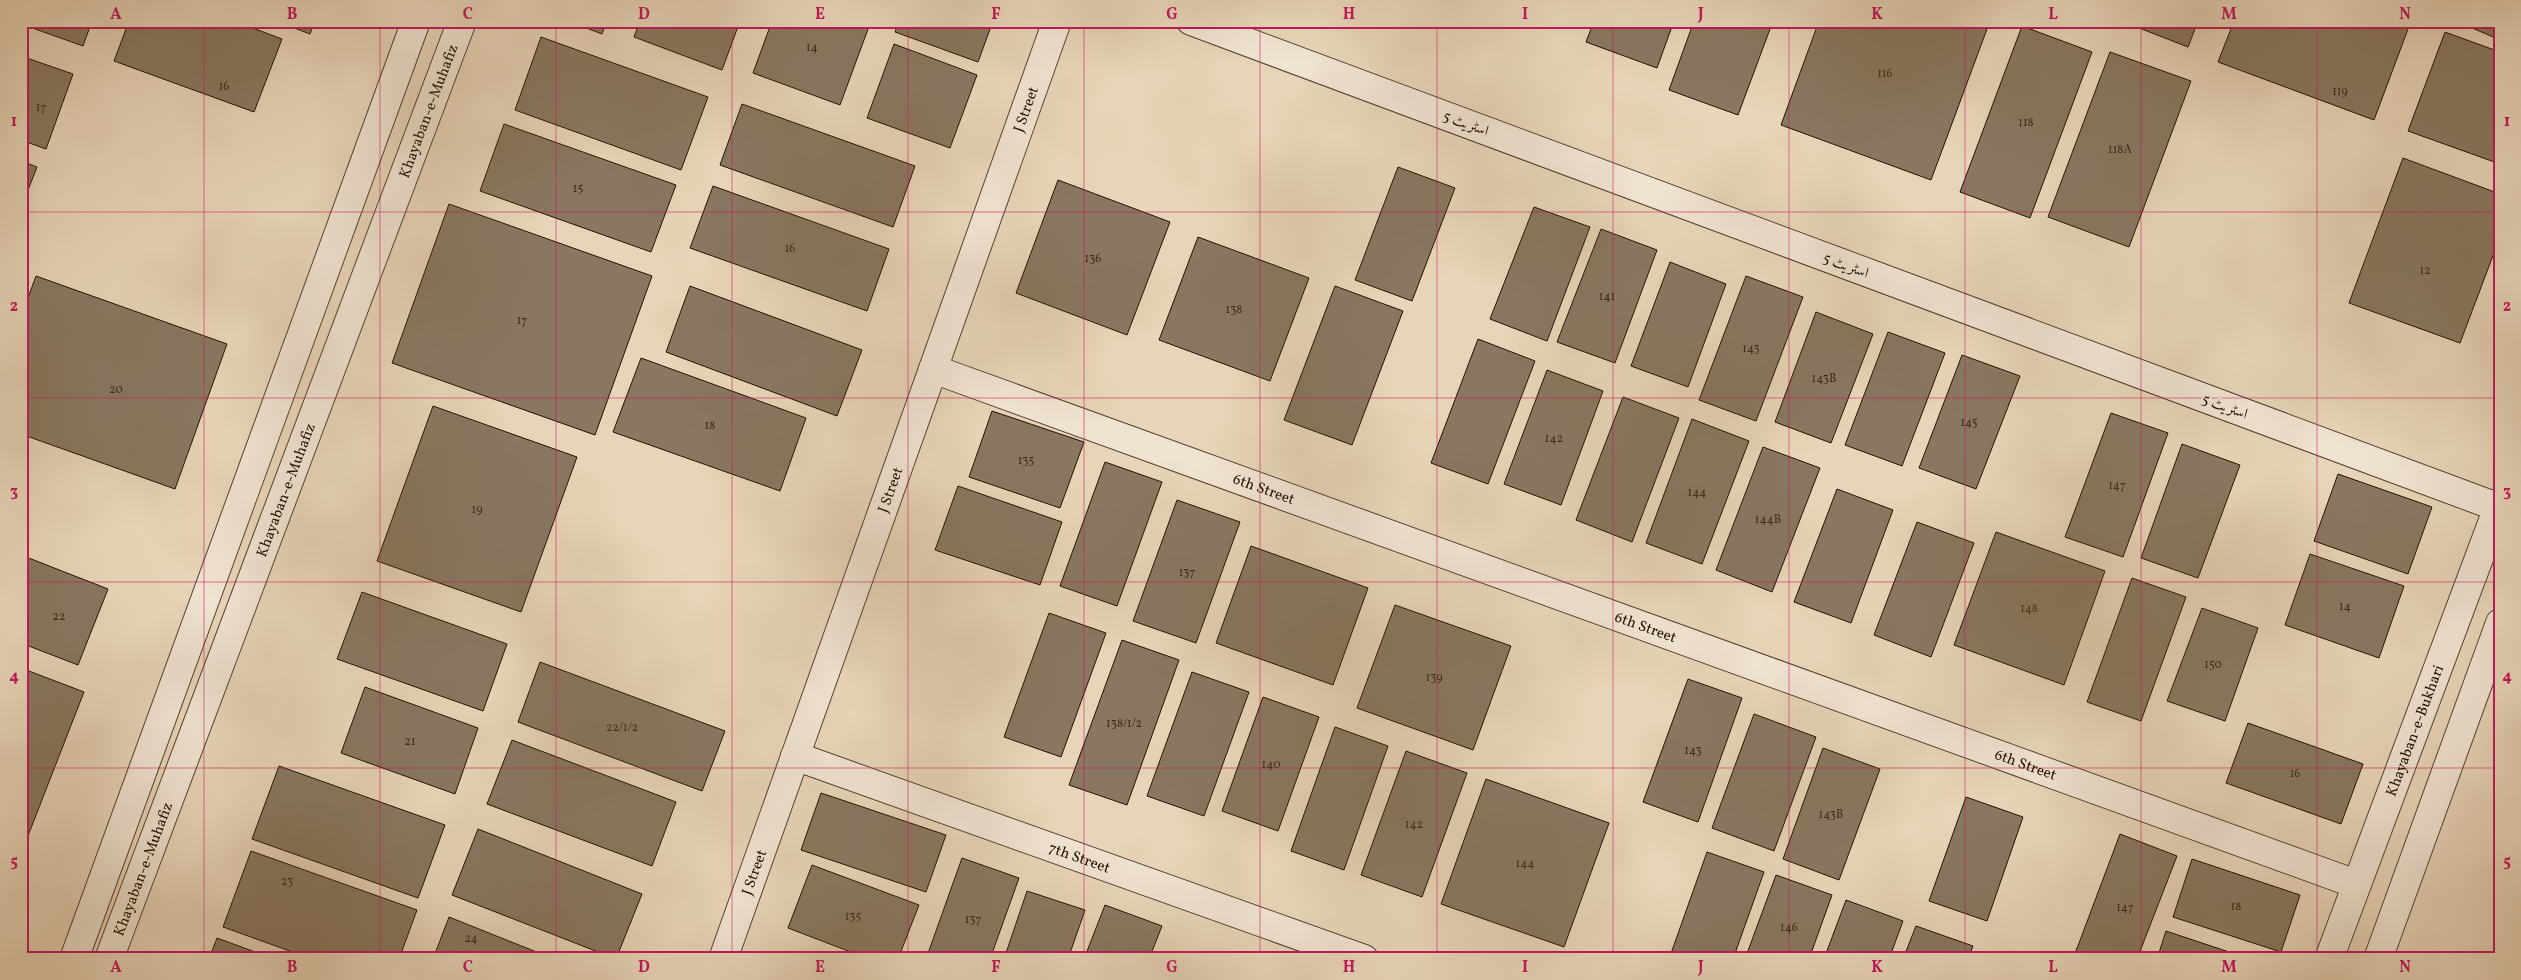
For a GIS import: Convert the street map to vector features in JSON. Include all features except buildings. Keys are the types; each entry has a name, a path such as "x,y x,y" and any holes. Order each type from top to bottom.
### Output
{"street":[{"path":"74,959 416,21"},
{"name":"Khayaban-e-Muhafiz","path":"109,959 462,21"},
{"name":"J Street","path":"723,959 1058,21"},
{"name":"اسٹریٹ 5","path":"1191,21 2499,506"},
{"name":"6th Street","path":"934,369 2356,884"},
{"name":"Khayaban-e-Bukhari","path":"2329,959 2499,506"},
{"path":"2378,959 2500,623"},
{"name":"7th Street","path":"795,756 1364,959"}]}
